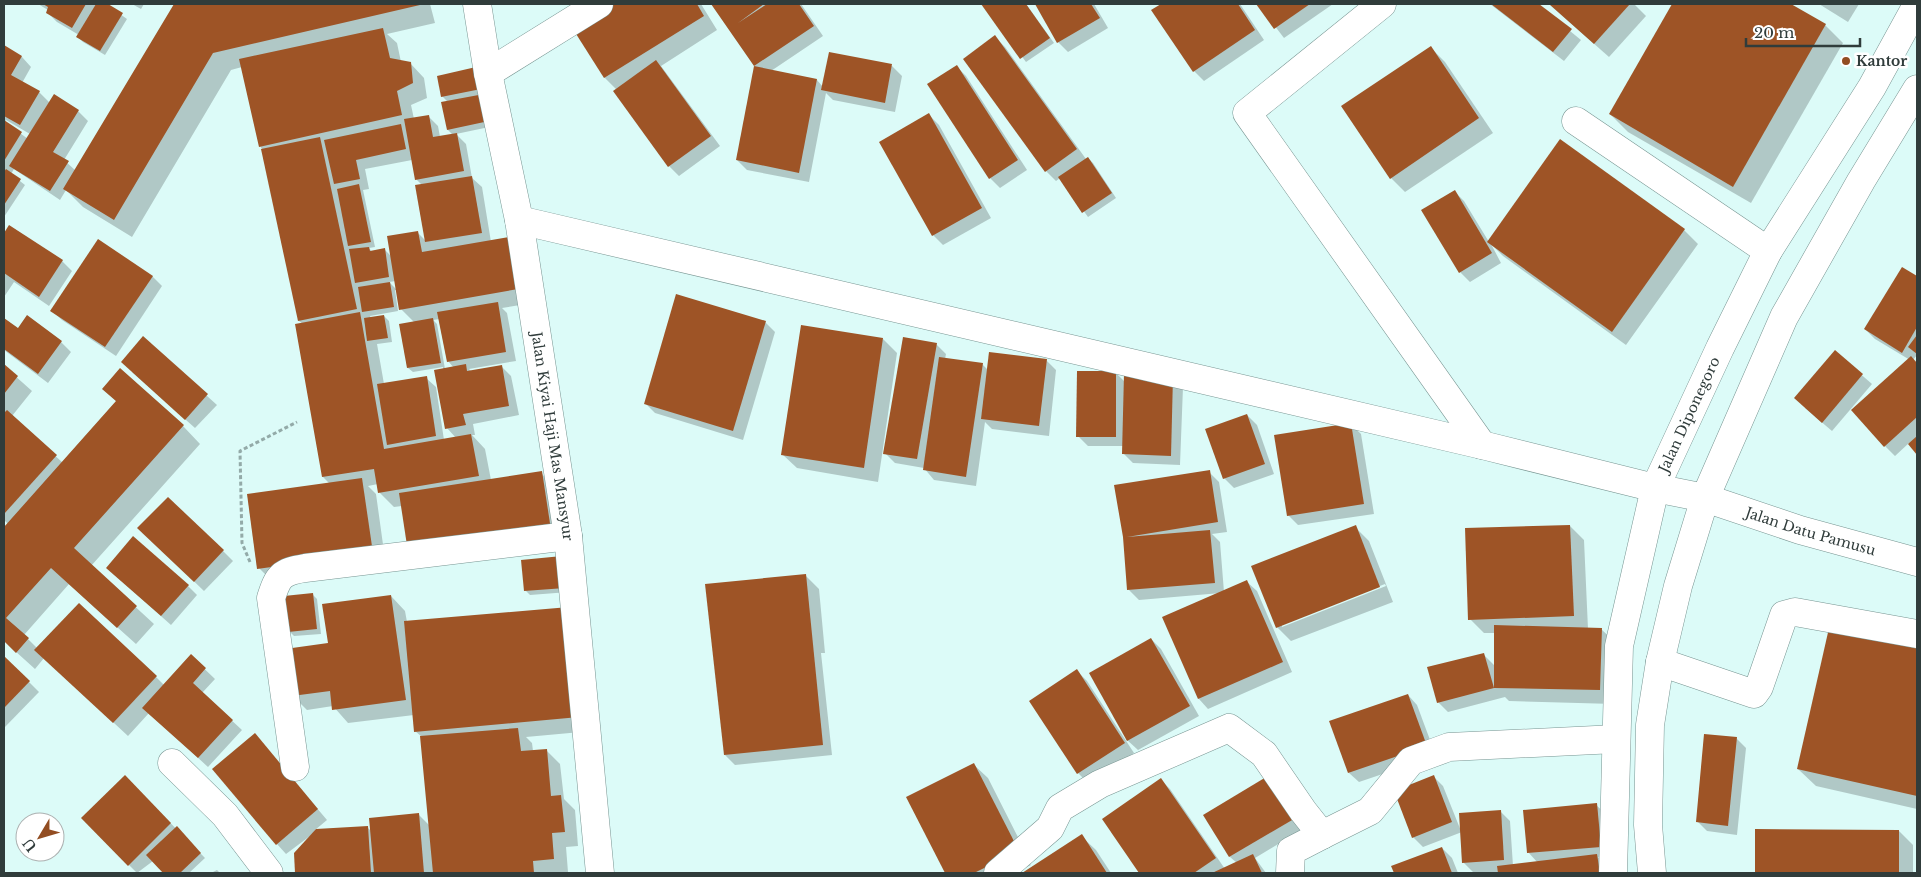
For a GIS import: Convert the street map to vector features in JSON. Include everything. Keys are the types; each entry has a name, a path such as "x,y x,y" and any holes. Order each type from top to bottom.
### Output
{"main road":[{"name":"Jalan Kiyai Haji Mas Mansyur","path":"477,4 488,73 520,220 568,536 600,873"},
{"path":"488,73 599,4"},
{"path":"1382,4 1246,113 1482,445"},
{"name":"Jalan Diponegoro","path":"1613,873 1619,646 1655,488 1720,348 1768,251 1872,87 1917,5"},
{"path":"1652,873 1648,825 1650,724 1660,662 1678,586 1705,498 1784,316 1861,181 1917,90"},
{"path":"1576,120 1768,251"},
{"name":"Jalan Datu Pamusu","path":"520,220 1482,445 1655,488 1705,498 1800,530 1917,562"},
{"path":"295,767 271,598 277,579 289,571 305,568 568,536"},
{"path":"1660,662 1754,694 1759,687 1784,615 1795,612 1917,634"},
{"path":"998,873 1050,828 1060,808 1100,784 1229,728 1264,754 1302,811 1322,835"},
{"path":"1290,873 1291,851 1370,811 1412,762 1426,754 1449,747 1616,739"},
{"path":"172,763 225,815 270,873"}],"path":[{"path":"277,579 254,573 242,543 240,451 297,422"}],"building":[{"path":"43,4 86,4 72,28 46,13 48,7"},
{"path":"96,4 108,4 123,13 100,51 76,37"},
{"path":"174,4 420,5 213,53 114,220 63,189"},
{"path":"605,4 697,4 704,16 604,78 571,26"},
{"path":"711,4 764,4 738,23 767,4 799,4 814,26 754,66"},
{"path":"981,4 1026,4 1050,38 1020,59"},
{"path":"1035,4 1091,4 1100,18 1057,43"},
{"path":"1161,4 1238,4 1255,30 1193,72 1151,10"},
{"path":"1256,4 1310,4 1274,29"},
{"path":"1491,4 1539,4 1572,29 1553,52"},
{"path":"1549,4 1630,4 1594,44"},
{"path":"1672,4 1791,4 1826,24 1733,187 1609,114"},
{"path":"383,28 390,58 411,62 413,83 397,91 402,115 259,147 239,59"},
{"path":"995,35 1077,149 1045,172 963,59"},
{"path":"4,45 22,56 11,75 40,91 20,125 4,116"},
{"path":"1431,46 1479,118 1390,179 1341,106"},
{"path":"829,52 892,64 885,103 821,90"},
{"path":"656,60 711,136 668,167 613,91"},
{"path":"957,65 1018,160 989,179 927,84"},
{"path":"754,66 817,79 799,173 736,160"},
{"path":"476,67 481,89 441,97 437,76"},
{"path":"54,94 79,110 53,152 69,161 50,191 9,166"},
{"path":"484,94 489,121 447,130 441,102"},
{"path":"929,113 982,208 932,236 879,142"},
{"path":"429,115 433,137 457,133 464,171 415,180 404,119"},
{"path":"4,120 22,132 4,161"},
{"path":"401,124 406,149 356,160 360,179 334,184 324,140"},
{"path":"320,137 357,309 298,321 261,149"},
{"path":"1560,139 1685,229 1612,332 1487,242"},
{"path":"1088,157 1112,193 1082,213 1058,177"},
{"path":"6,169 21,179 4,205 4,172"},
{"path":"472,176 482,233 425,242 415,185"},
{"path":"359,184 371,242 348,246 337,189"},
{"path":"1455,190 1492,253 1459,273 1421,210"},
{"path":"9,225 63,260 39,297 4,273 4,233"},
{"path":"418,231 422,252 509,237 518,289 399,310 387,236"},
{"path":"98,239 153,276 105,347 50,311"},
{"path":"369,247 370,251 385,248 389,277 355,283 349,249"},
{"path":"1902,267 1917,276 1917,327 1902,353 1864,329"},
{"path":"390,282 394,307 362,312 358,287"},
{"path":"676,294 766,321 733,431 644,404"},
{"path":"498,302 506,352 447,362 437,312"},
{"path":"360,312 384,449 471,434 479,476 378,493 374,469 322,477 295,324"},
{"path":"27,315 62,341 38,374 4,349 4,318 18,328"},
{"path":"384,315 388,338 367,341 364,318"},
{"path":"433,318 441,363 407,368 399,324"},
{"path":"801,325 883,338 864,468 781,455"},
{"path":"1917,335 1917,354 1908,347"},
{"path":"143,336 208,394 185,420 121,362"},
{"path":"903,337 937,343 917,459 883,454"},
{"path":"1835,350 1863,374 1822,423 1794,398"},
{"path":"989,352 1047,359 1039,426 981,419"},
{"path":"1911,356 1917,363 1917,417 1884,447 1851,410"},
{"path":"939,357 983,363 966,477 923,470"},
{"path":"4,364 18,376 4,394"},
{"path":"466,364 467,371 502,365 509,406 463,414 466,425 445,429 434,370"},
{"path":"120,368 184,425 74,548 137,606 117,628 51,568 6,618 29,638 16,653 4,641 4,527 116,401 102,389"},
{"path":"1077,371 1116,371 1116,437 1076,437"},
{"path":"1124,374 1173,376 1171,456 1122,454"},
{"path":"427,376 436,436 387,445 377,384"},
{"path":"7,410 57,455 4,514 4,413"},
{"path":"1247,414 1265,464 1223,479 1205,429"},
{"path":"1351,423 1364,504 1287,516 1274,435"},
{"path":"1917,436 1917,455 1908,444"},
{"path":"1210,470 1218,522 1127,537 1210,530 1215,583 1127,590 1123,537 1114,485"},
{"path":"542,471 551,530 408,552 399,493"},
{"path":"362,478 373,553 257,569 247,494"},
{"path":"168,497 224,550 194,582 137,528"},
{"path":"1356,525 1380,587 1276,628 1251,566"},
{"path":"1570,525 1574,616 1468,620 1465,528"},
{"path":"133,536 189,585 161,616 106,568"},
{"path":"562,556 565,588 524,591 521,560"},
{"path":"806,574 823,745 724,755 705,584"},
{"path":"1247,580 1283,662 1198,699 1162,617"},
{"path":"313,593 317,629 288,632 284,596"},
{"path":"391,595 406,700 332,710 330,691 292,696 285,649 328,643 322,604"},
{"path":"79,603 157,676 113,723 34,650"},
{"path":"569,607 579,717 414,732 404,621"},
{"path":"1494,625 1602,628 1600,690 1494,688"},
{"path":"1829,628 1917,648 1917,796 1797,769"},
{"path":"1151,638 1190,706 1127,741 1089,673"},
{"path":"1484,653 1494,688 1437,703 1427,667"},
{"path":"191,654 206,668 193,683 233,720 198,758 142,708"},
{"path":"4,656 30,681 4,708"},
{"path":"1077,669 1125,743 1077,774 1029,701"},
{"path":"1408,694 1427,746 1348,773 1329,721"},
{"path":"518,728 521,751 547,749 551,796 561,795 565,832 552,833 554,859 533,861 534,873 433,873 420,736"},
{"path":"255,733 318,809 276,845 212,769"},
{"path":"1704,734 1737,737 1728,826 1696,822"},
{"path":"974,763 1019,851 974,873 945,873 906,797"},
{"path":"1273,773 1299,816 1229,857 1203,815"},
{"path":"125,775 171,823 128,866 81,818"},
{"path":"1434,775 1452,822 1412,838 1394,791"},
{"path":"1161,778 1216,858 1194,873 1139,873 1102,819"},
{"path":"1597,803 1601,847 1527,853 1523,810"},
{"path":"1501,810 1504,860 1462,863 1459,813"},
{"path":"419,813 424,873 374,873 369,818"},
{"path":"177,826 201,853 180,873 163,873 146,855"},
{"path":"368,826 371,873 295,873 294,853 316,829"},
{"path":"1755,829 1899,830 1899,873 1755,873"},
{"path":"1082,834 1107,873 1022,873"},
{"path":"1442,847 1452,873 1394,873 1391,866"},
{"path":"1253,854 1262,873 1212,873"},
{"path":"1597,854 1600,873 1498,873 1497,866"}],"place":[{"name":"Kantor","path":"1846,61"}]}
